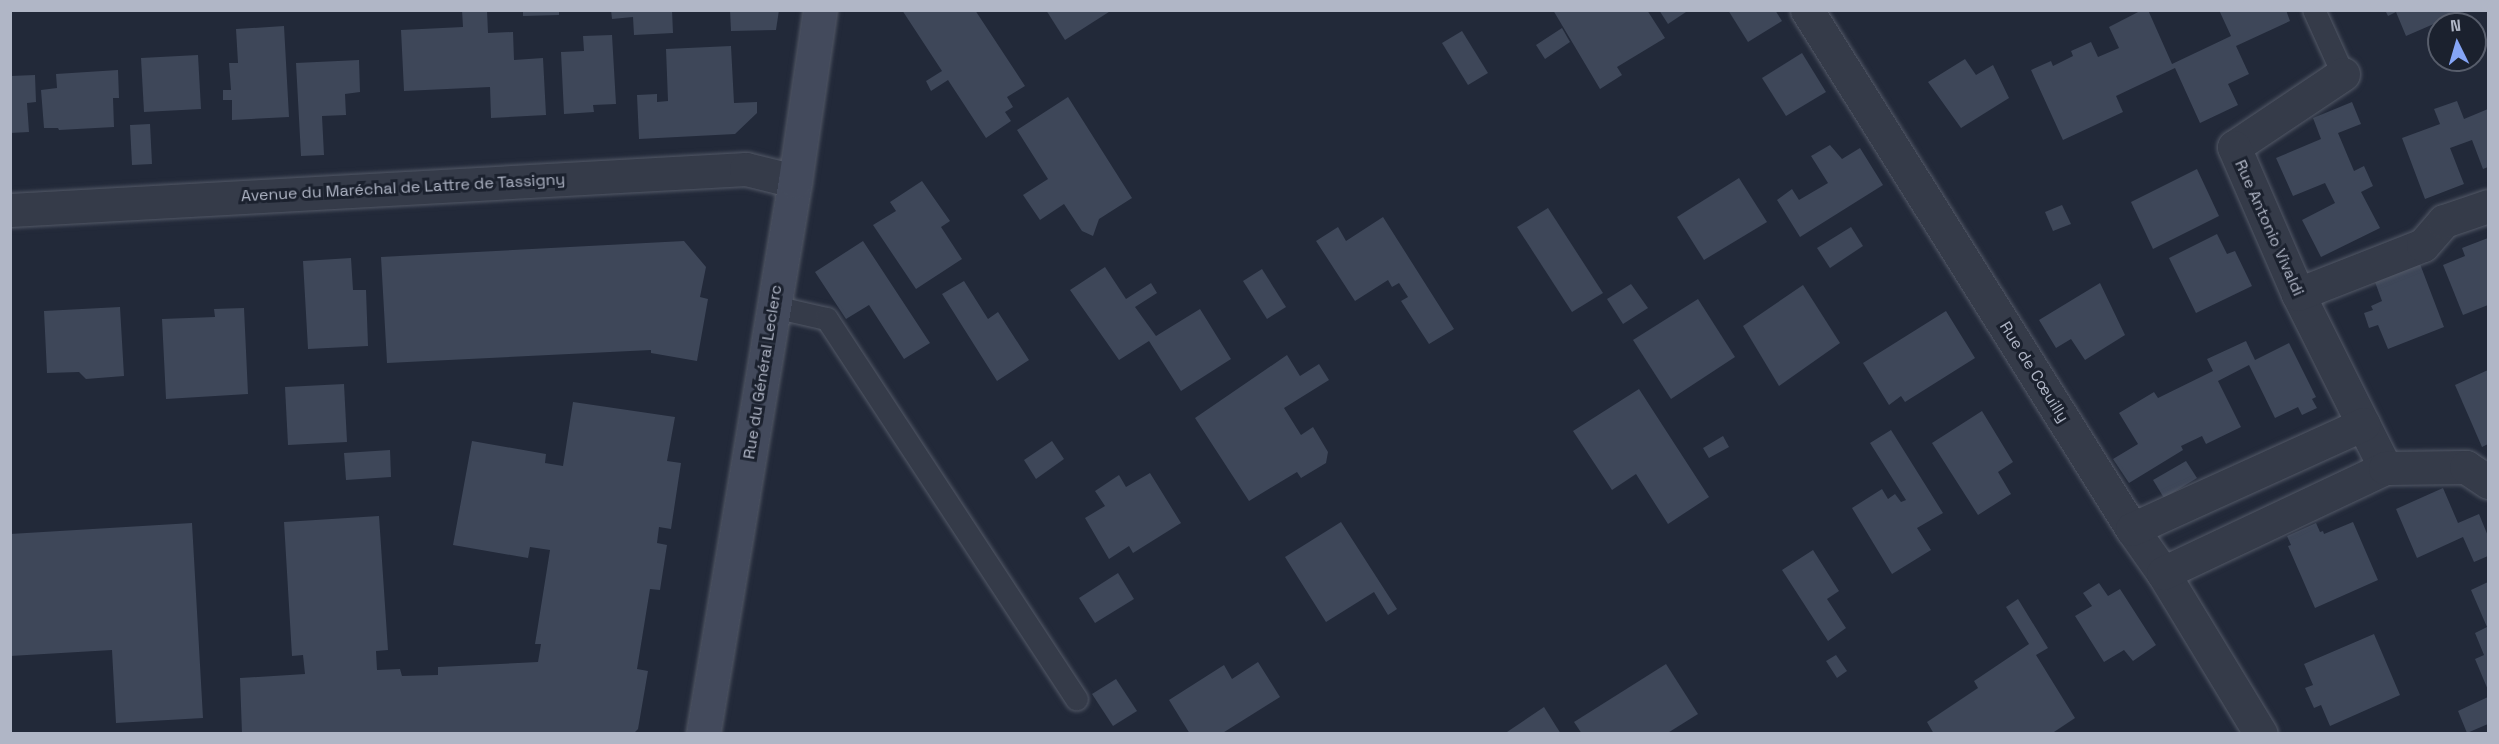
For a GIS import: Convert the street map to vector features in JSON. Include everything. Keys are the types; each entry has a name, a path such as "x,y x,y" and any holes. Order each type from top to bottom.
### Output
{"main road":[{"name":"Rue du Général Leclerc","path":"703,734 795,181 820,10"}],"street":[{"name":"Rue de Cœuilly","path":"1807,10 2132,529 2163,573 2261,734"},
{"name":"Rue Antonio Vivaldi","path":"2343,74 2234,147 2298,294 2385,468"},
{"name":"Avenue du Maréchal de Lattre de Tassigny","path":"10,210 746,169 795,181"},
{"path":"2298,294 2422,245 2444,221 2488,206"},
{"path":"2132,529 2363,424"},
{"path":"2163,573 2385,468 2466,467 2488,482"}],"lane":[{"name":"Rue Antonio Vivaldi","path":"2314,10 2343,74"},
{"path":"774,307 827,319 1077,699"}],"building":[{"path":"462,10 487,10 488,33 513,32 514,60 543,58 546,115 491,118 490,87 404,91 401,30 463,27"},
{"path":"523,10 559,10 559,15 523,16"},
{"path":"611,10 672,10 673,33 634,35 633,17 612,19"},
{"path":"730,10 779,10 776,30 731,31"},
{"path":"902,10 975,10 1025,86 1007,97 1013,107 1005,112 1011,121 986,138 948,80 931,91 926,81 942,71"},
{"path":"1046,10 1112,10 1065,40"},
{"path":"1553,10 1647,10 1665,38 1617,67 1622,75 1600,89"},
{"path":"1659,10 1689,10 1668,24"},
{"path":"1728,10 1775,10 1782,21 1748,42"},
{"path":"2142,10 2148,10 2172,64 2231,36 2219,10 2286,10 2290,21 2236,46 2249,74 2228,84 2238,105 2200,123 2175,68 2116,96 2123,112 2063,140 2031,70 2051,61 2053,66 2073,56 2071,51 2091,42 2098,57 2119,48 2109,27"},
{"path":"2385,10 2466,10 2427,12 2427,27 2406,36 2396,12 2388,16"},
{"path":"284,26 289,117 232,120 232,100 223,100 223,90 231,90 229,63 238,63 236,29"},
{"path":"1562,28 1570,42 1545,59 1536,45"},
{"path":"1462,31 1488,73 1468,85 1442,43"},
{"path":"612,35 616,104 593,105 594,112 564,114 561,52 584,51 583,36"},
{"path":"731,46 734,103 757,102 757,113 735,134 639,139 637,95 657,94 657,102 668,101 666,49"},
{"path":"1802,53 1826,92 1786,116 1762,78"},
{"path":"198,55 201,109 144,112 141,58"},
{"path":"1965,59 1976,75 1993,65 2009,98 1961,128 1928,82"},
{"path":"359,60 360,92 345,94 346,115 322,116 324,155 301,156 296,63"},
{"path":"118,70 119,98 113,98 114,127 59,130 58,128 44,128 41,90 57,88 56,74"},
{"path":"35,75 36,102 27,103 29,132 10,133 10,76"},
{"path":"1068,97 1132,198 1099,219 1093,236 1082,231 1064,204 1040,220 1023,195 1048,179 1017,130"},
{"path":"2457,101 2464,119 2488,109 2488,167 2483,169 2472,140 2450,148 2464,184 2425,199 2402,138 2440,124 2434,109"},
{"path":"2352,102 2361,124 2338,133 2354,171 2364,166 2373,186 2361,192 2380,228 2321,257 2302,220 2335,203 2325,183 2293,196 2276,158 2321,139 2313,118"},
{"path":"150,124 152,164 132,165 130,125"},
{"path":"1830,145 1842,159 1860,148 1883,185 1800,237 1777,200 1792,189 1799,200 1828,183 1811,156"},
{"path":"2197,169 2219,216 2153,249 2131,202"},
{"path":"1739,178 1767,222 1704,260 1677,217"},
{"path":"922,181 950,221 941,227 962,259 916,289 873,225 896,211 890,202"},
{"path":"2062,205 2071,224 2053,231 2045,212"},
{"path":"1548,208 1603,293 1572,312 1517,227"},
{"path":"1383,217 1454,329 1429,344 1401,301 1408,297 1399,283 1392,287 1388,280 1355,301 1316,241 1338,227 1346,241"},
{"path":"1851,227 1863,246 1830,268 1817,248"},
{"path":"2217,234 2227,254 2235,251 2252,286 2196,313 2169,258"},
{"path":"2488,238 2488,305 2463,315 2443,265 2465,256 2462,248"},
{"path":"684,241 706,267 700,297 708,299 697,361 651,353 651,350 387,363 381,257"},
{"path":"863,241 930,343 904,359 869,305 846,319 815,272"},
{"path":"351,258 353,290 366,290 368,346 308,349 303,261"},
{"path":"2420,264 2444,327 2388,349 2378,325 2369,328 2364,313 2373,310 2371,306 2382,301 2375,282"},
{"path":"1105,267 1126,299 1151,283 1157,293 1135,307 1156,336 1200,309 1231,359 1181,391 1149,341 1119,360 1070,290"},
{"path":"1262,269 1286,307 1267,319 1243,281"},
{"path":"964,281 988,319 998,312 1029,360 997,381 942,294"},
{"path":"2100,283 2125,335 2085,360 2071,339 2056,348 2039,320"},
{"path":"1631,284 1648,308 1623,324 1607,299"},
{"path":"1803,285 1840,343 1779,386 1743,326"},
{"path":"1698,299 1735,357 1671,399 1633,340"},
{"path":"120,307 124,376 86,379 79,372 47,373 44,311"},
{"path":"244,308 248,394 166,399 162,319 215,317 214,309"},
{"path":"1946,311 1975,358 1905,402 1901,396 1889,405 1863,363"},
{"path":"2246,341 2255,360 2289,343 2316,397 2312,399 2317,408 2302,415 2298,407 2275,418 2249,365 2218,381 2241,427 2206,444 2202,436 2181,446 2183,450 2129,483 2113,459 2138,444 2119,413 2154,392 2158,398 2213,371 2207,359"},
{"path":"1287,355 1300,376 1319,364 1329,380 1284,408 1301,435 1313,427 1328,452 1326,463 1301,478 1297,472 1249,501 1195,418"},
{"path":"2488,370 2488,444 2482,447 2455,385"},
{"path":"344,384 347,442 288,445 285,387"},
{"path":"1639,389 1709,497 1668,524 1636,474 1612,490 1573,431"},
{"path":"573,402 675,417 667,461 681,463 671,529 659,527 657,543 667,545 660,590 650,589 637,669 648,671 638,729 633,734 242,734 240,678 305,674 303,655 292,656 284,522 379,516 388,650 376,651 377,670 400,669 402,676 438,675 438,667 538,662 541,644 535,644 550,550 530,547 528,558 453,545 472,441 546,454 545,463 563,466"},
{"path":"1982,411 2013,462 1998,472 2011,494 1978,515 1932,443"},
{"path":"1891,430 1943,513 1917,528 1931,550 1892,574 1852,508 1882,489 1888,499 1895,494 1901,502 1906,500 1870,443"},
{"path":"1723,436 1729,447 1709,458 1703,448"},
{"path":"1052,441 1064,459 1036,479 1024,460"},
{"path":"390,450 391,477 346,480 344,453"},
{"path":"2186,461 2197,478 2164,498 2153,480"},
{"path":"1150,473 1181,523 1133,553 1129,546 1109,559 1085,518 1105,506 1095,491 1119,475 1126,487"},
{"path":"2443,488 2458,523 2479,514 2488,536 2488,556 2474,562 2463,537 2417,558 2396,509"},
{"path":"1341,522 1397,609 1388,615 1374,592 1326,622 1285,557"},
{"path":"2353,522 2378,580 2315,608 2288,546 2291,545 2287,536 2316,523 2320,532 2323,531 2324,534"},
{"path":"192,523 203,718 116,723 112,650 10,656 10,534"},
{"path":"1813,550 1839,591 1827,599 1846,628 1828,641 1782,570"},
{"path":"1118,573 1134,599 1095,623 1079,598"},
{"path":"2488,582 2488,690 2475,659 2484,655 2475,633 2487,627 2471,590"},
{"path":"2099,583 2108,596 2120,589 2156,645 2133,661 2124,650 2104,662 2075,616 2092,606 2083,593"},
{"path":"2018,599 2048,648 2036,655 2075,718 2051,734 1934,734 1927,722 1978,688 1974,681 2029,644 2006,607"},
{"path":"2374,634 2400,695 2330,726 2321,705 2314,708 2305,688 2313,685 2304,664"},
{"path":"1836,655 1847,671 1837,678 1826,661"},
{"path":"1258,662 1280,697 1221,734 1190,734 1169,700 1224,665 1232,679"},
{"path":"1666,664 1698,714 1666,734 1582,734 1574,722"},
{"path":"1116,679 1137,711 1113,726 1092,694"},
{"path":"2488,697 2488,724 2467,733 2458,711"},
{"path":"1544,707 1561,734 1504,734"}]}
